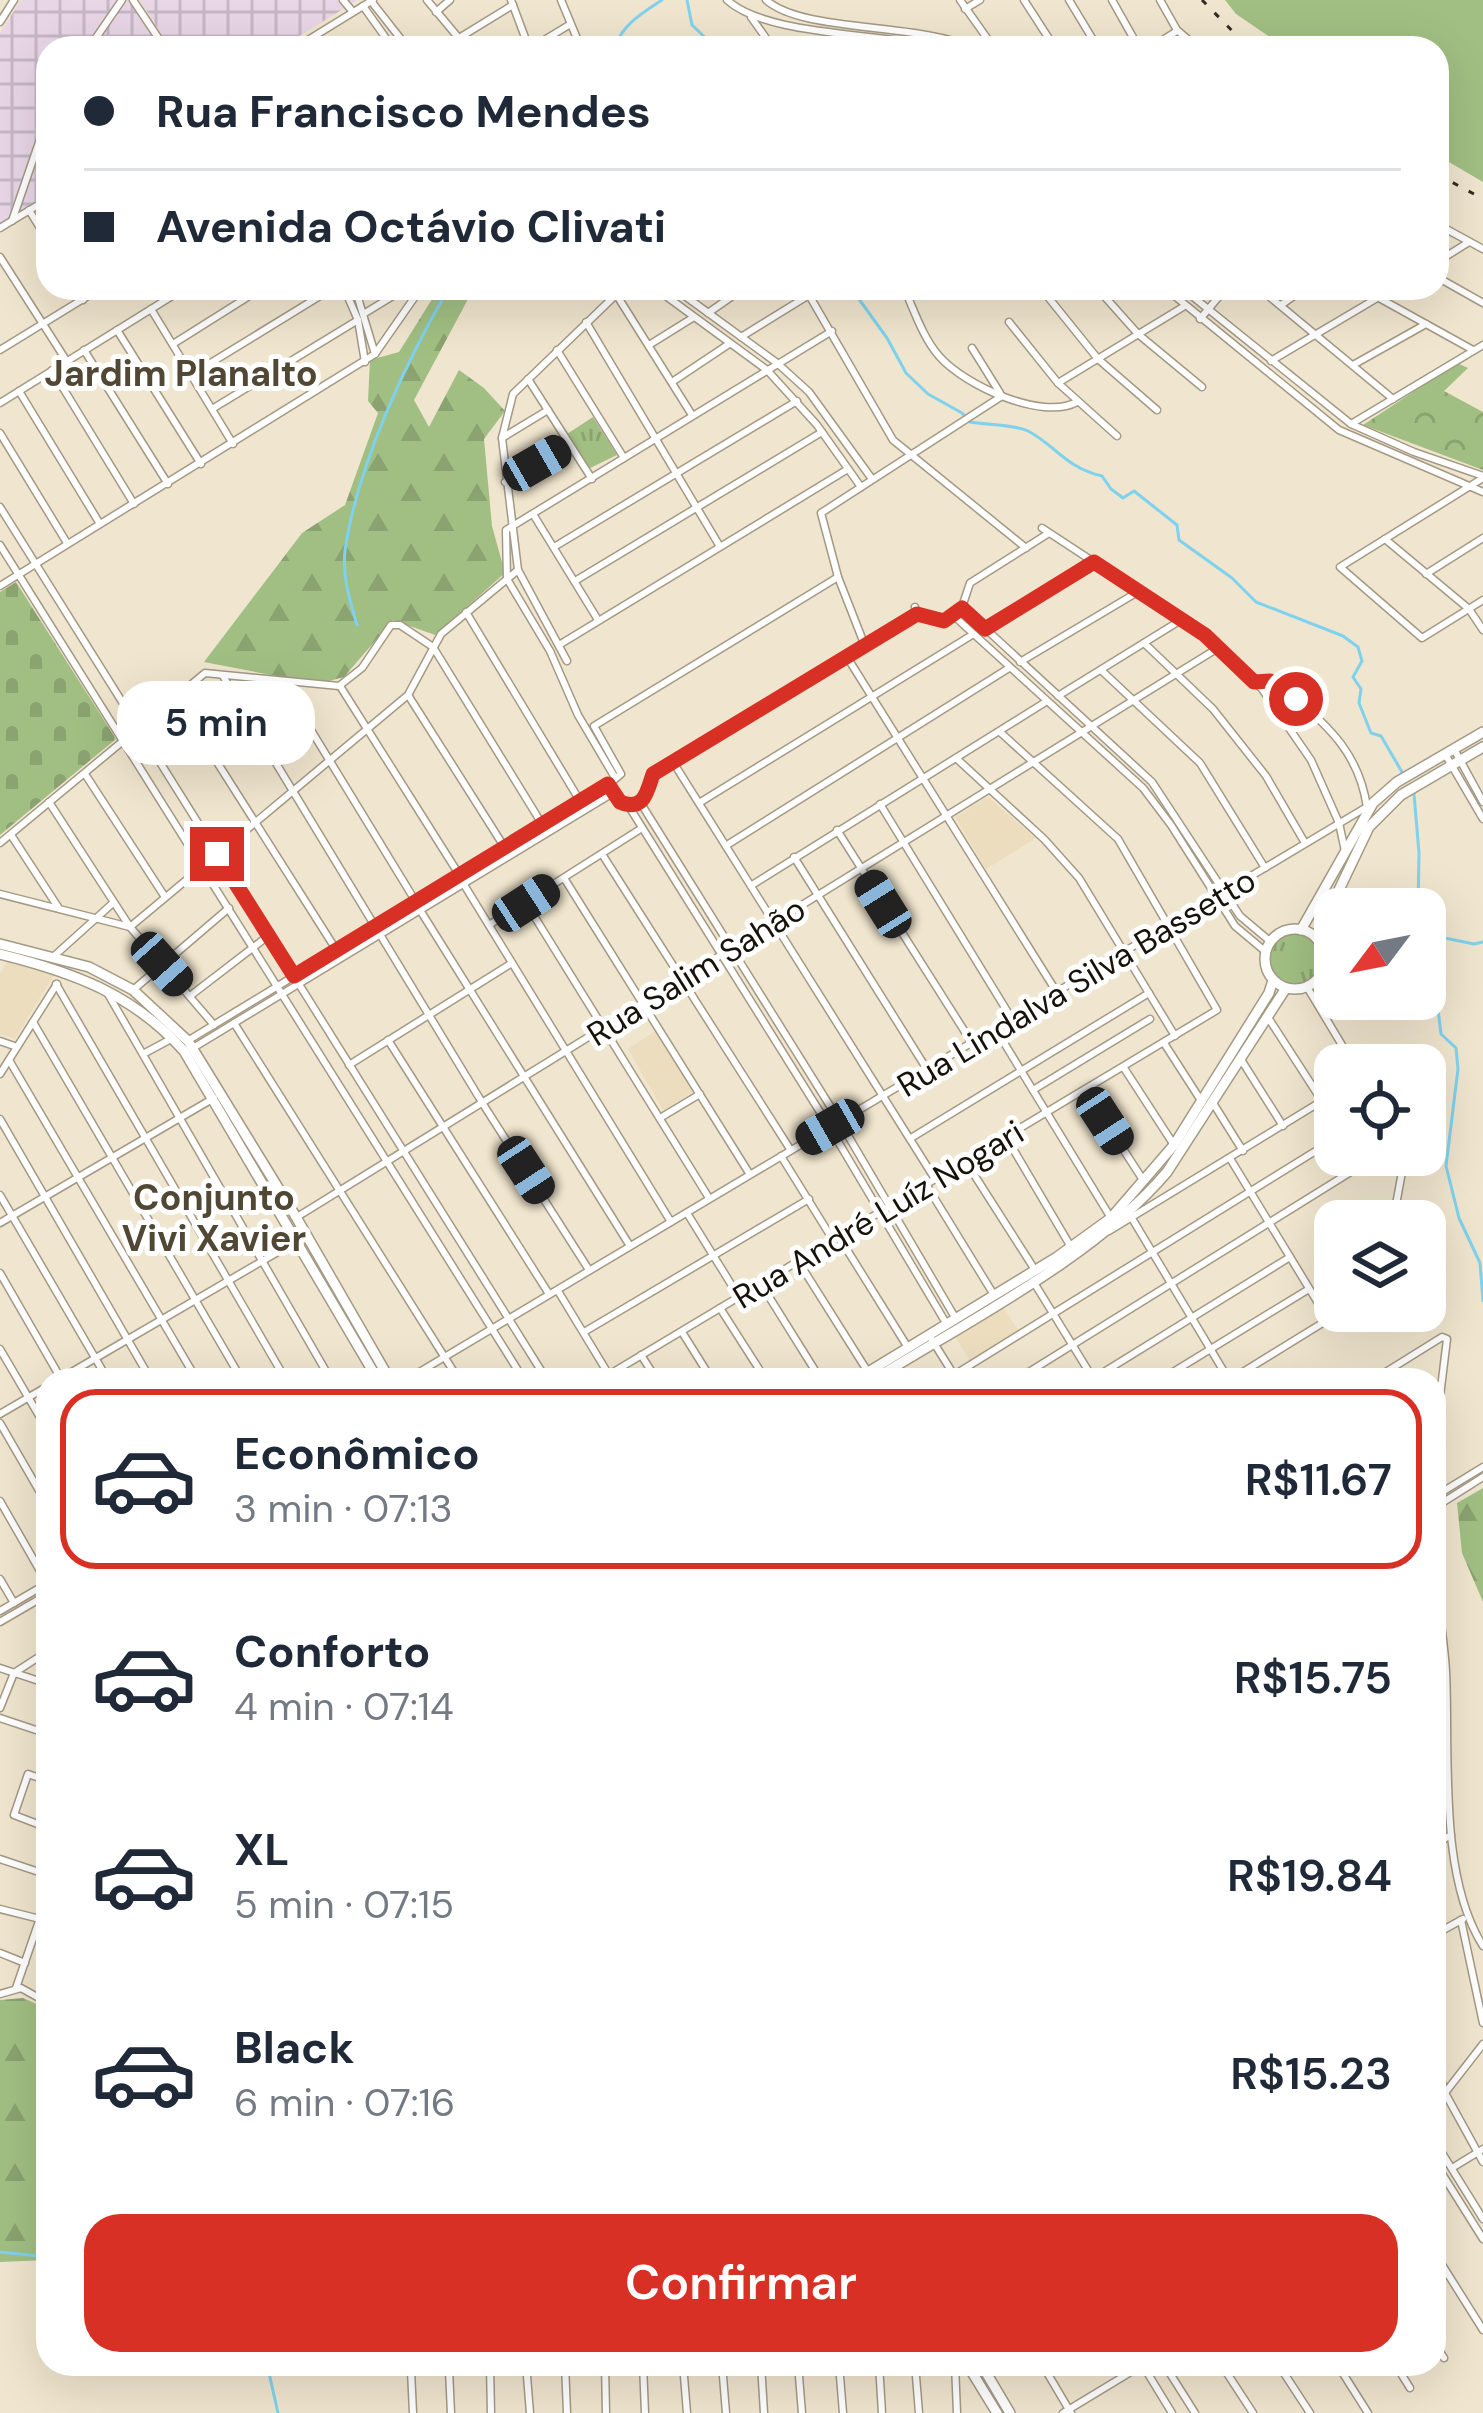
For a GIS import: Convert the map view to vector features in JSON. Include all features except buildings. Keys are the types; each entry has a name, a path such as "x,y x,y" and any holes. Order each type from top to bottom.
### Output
{"main road":[{"path":"1301,930 1370,805 1396,782 1483,732"},
{"path":"1340,888 1370,827 1401,795 1483,747"},
{"path":"1314,937 1301,930 1286,931 1269,947 1266,967 1273,980 1286,988 1307,987 1314,978"},
{"path":"0,944 51,961 162,1021 218,1095 296,1217 302,1238 372,1368"},
{"path":"0,955 89,967 133,990 190,1045 383,1368"},
{"path":"883,1368 994,1295 1131,1216 1167,1172 1273,980"},
{"path":"951,1325 1111,1218 1174,1145 1286,988"},
{"path":"172,1038 186,1048 190,1045"},
{"path":"978,2376 997,2413"},
{"path":"981,2376 1010,2413"}],"street":[{"path":"0,22 14,0"},
{"path":"96,36 122,0"},
{"path":"134,0 157,36"},
{"path":"343,0 353,12"},
{"path":"427,0 457,36"},
{"path":"436,12 450,0"},
{"path":"561,0 575,36"},
{"path":"755,17 764,0 784,14 931,36"},
{"path":"960,0 984,34"},
{"path":"965,9 980,0"},
{"path":"1024,0 1047,36"},
{"path":"1069,0 1091,36"},
{"path":"1112,0 1132,36"},
{"path":"1160,0 1185,36"},
{"path":"729,1 776,23 858,36"},
{"path":"315,36 369,2"},
{"path":"369,2 384,36"},
{"path":"369,2 398,36"},
{"path":"462,36 512,3 525,36"},
{"path":"755,17 766,36"},
{"path":"766,36 766,29 776,23"},
{"path":"551,36 570,25"},
{"path":"1169,36 1178,30"},
{"path":"12,220 36,151"},
{"path":"0,228 36,206"},
{"path":"29,210 36,221"},
{"path":"1449,231 1483,249"},
{"path":"1449,254 1469,242"},
{"path":"0,257 67,361"},
{"path":"1449,284 1483,303"},
{"path":"0,350 83,300"},
{"path":"0,403 165,300"},
{"path":"173,344 243,300"},
{"path":"191,375 313,300"},
{"path":"349,300 365,362"},
{"path":"360,300 376,354"},
{"path":"365,313 386,300"},
{"path":"0,586 365,362 376,354 413,300"},
{"path":"567,661 518,570 502,438 513,394 610,300"},
{"path":"625,300 692,416"},
{"path":"671,300 766,370 822,432 860,487"},
{"path":"690,300 809,392 872,479"},
{"path":"708,313 727,300"},
{"path":"741,337 794,300"},
{"path":"813,300 884,427 907,454 1026,548"},
{"path":"910,300 932,348 978,386 1059,410 1077,402"},
{"path":"1050,300 1098,359 1157,410"},
{"path":"1107,300 1138,334 1202,387"},
{"path":"1179,300 1340,430 1483,492"},
{"path":"1195,300 1351,424 1483,477"},
{"path":"1200,319 1215,300"},
{"path":"1275,300 1393,399"},
{"path":"1281,305 1288,300"},
{"path":"1271,361 1373,300"},
{"path":"1383,300 1474,350"},
{"path":"1058,383 1185,306"},
{"path":"151,309 233,444"},
{"path":"649,345 694,317"},
{"path":"212,409 358,320"},
{"path":"586,321 719,545"},
{"path":"1009,322 1058,383 1117,436"},
{"path":"1353,365 1426,324"},
{"path":"117,330 201,464"},
{"path":"832,331 513,526 504,534 507,579 550,651 614,782 884,1210 951,1325"},
{"path":"672,382 730,344"},
{"path":"1351,424 1483,345"},
{"path":"972,348 1001,396"},
{"path":"84,350 168,484"},
{"path":"557,350 624,458"},
{"path":"52,370 134,504"},
{"path":"529,379 592,479"},
{"path":"19,391 100,524"},
{"path":"865,646 838,578 821,513 1001,396"},
{"path":"554,548 796,401"},
{"path":"502,438 548,410"},
{"path":"575,581 822,432"},
{"path":"0,433 68,544"},
{"path":"505,482 569,444"},
{"path":"550,651 848,469"},
{"path":"1483,477 1340,567 1421,638 1483,600"},
{"path":"0,507 539,1368"},
{"path":"533,514 598,620"},
{"path":"628,805 649,793 653,774 916,611 938,622 954,616 962,608 970,583 1046,531 1181,620 1254,682 1311,760 1339,823 1345,851"},
{"path":"1384,538 1469,609 1483,630"},
{"path":"1426,574 1483,538"},
{"path":"0,545 517,1368"},
{"path":"985,629 1094,562"},
{"path":"130,927 408,695 441,634 518,570"},
{"path":"614,782 594,726 838,578"},
{"path":"1020,662 1137,592"},
{"path":"962,608 1152,782 1240,916 1269,947"},
{"path":"466,612 580,801"},
{"path":"954,616 1143,788 1172,825 1235,926 1269,947"},
{"path":"966,628 974,620"},
{"path":"1058,696 1181,620"},
{"path":"0,843 205,674 339,686 362,668 392,625 400,625 433,647 542,824"},
{"path":"699,803 973,634"},
{"path":"1144,643 1213,709 1266,776 1305,844"},
{"name":"Rua Salim Sahão","path":"296,1217 1218,648"},
{"path":"848,657 1056,991"},
{"path":"727,844 1009,668"},
{"path":"1101,670 1200,763 1264,868"},
{"path":"223,676 483,1104 590,1270"},
{"path":"281,681 630,1246"},
{"path":"1254,682 1282,686 1340,740 1363,777 1370,805"},
{"path":"339,686 671,1222"},
{"path":"408,695 505,848"},
{"path":"175,696 337,951"},
{"path":"752,885 1045,703"},
{"path":"1000,732 1118,839 1169,924"},
{"path":"1450,751 1483,819"},
{"path":"956,758 1045,839 1079,878 1175,1036"},
{"path":"673,761 935,1179"},
{"path":"1456,763 1483,802"},
{"path":"85,773 165,897"},
{"path":"461,879 614,782"},
{"path":"190,1045 214,1025 280,990 614,782"},
{"path":"49,802 130,927 214,1025"},
{"path":"640,802 840,1122 884,1210"},
{"path":"880,804 1012,1018"},
{"name":"Rua Lindalva Silva Bassetto","path":"426,1368 1370,805"},
{"path":"489,926 642,828"},
{"path":"837,830 972,1043"},
{"path":"11,835 58,907"},
{"path":"602,854 790,1150"},
{"path":"794,857 928,1071"},
{"path":"564,878 749,1173"},
{"path":"0,894 130,927"},
{"path":"51,961 113,903"},
{"path":"526,903 709,1198"},
{"path":"133,990 229,908"},
{"name":"Rua André Luíz Nogari","path":"620,1368 1217,1010 1169,924"},
{"path":"296,980 378,930"},
{"path":"190,996 268,936"},
{"path":"349,1065 512,963"},
{"path":"0,1075 65,971"},
{"path":"56,984 279,1368"},
{"path":"103,986 325,1368"},
{"path":"1307,987 1341,1044"},
{"path":"190,1045 235,1023 280,990"},
{"path":"911,1138 1149,993"},
{"path":"119,1013 132,1004"},
{"path":"1266,1014 1314,1089"},
{"path":"1033,1090 1150,1019"},
{"path":"33,1022 235,1368"},
{"path":"235,1023 451,1368"},
{"path":"995,1028 1111,1218"},
{"path":"142,1054 172,1038"},
{"path":"388,1040 584,1332 599,1368"},
{"path":"0,1041 17,1047"},
{"path":"1164,1042 1244,1151"},
{"path":"1239,1057 1283,1126"},
{"path":"9,1060 189,1368"},
{"path":"1124,1067 1174,1145"},
{"path":"1085,1090 1145,1183"},
{"path":"660,1118 700,1094"},
{"path":"0,1223 218,1095"},
{"path":"1223,1368 1131,1216 1314,1106"},
{"path":"0,1119 144,1368"},
{"path":"1006,1137 1071,1247"},
{"path":"969,1368 1314,1152"},
{"path":"781,1156 910,1351"},
{"path":"1230,1159 1314,1297"},
{"path":"966,1161 1086,1368"},
{"path":"1035,1368 1344,1176"},
{"path":"926,1185 994,1295"},
{"path":"0,1195 101,1368"},
{"path":"584,1332 809,1199"},
{"path":"687,1213 739,1297"},
{"path":"78,1368 302,1238"},
{"path":"1112,1368 1290,1257"},
{"path":"798,1262 865,1368"},
{"path":"0,1273 54,1368"},
{"path":"760,1284 812,1368"},
{"path":"1180,1368 1309,1289"},
{"path":"720,1308 758,1368"},
{"path":"1250,1368 1314,1330"},
{"path":"681,1331 704,1368"},
{"path":"1394,1368 1445,1338 1441,1368"},
{"path":"931,1339 947,1368"},
{"path":"0,1349 36,1411"},
{"path":"641,1355 649,1368"},
{"path":"0,1414 36,1393"},
{"path":"0,1423 36,1485"},
{"path":"1446,1490 1483,1467"},
{"path":"1446,1501 1483,1478"},
{"path":"0,1501 36,1564"},
{"path":"0,1579 14,1603"},
{"path":"0,1611 36,1590"},
{"path":"0,1622 36,1601"},
{"path":"0,1708 14,1672 36,1658"},
{"path":"0,1668 36,1680"},
{"path":"0,1718 36,1730"},
{"path":"36,1776 28,1774 14,1815 36,1823"},
{"path":"1446,1784 1463,1919 1483,2023"},
{"path":"1446,1838 1453,1834"},
{"path":"0,1858 36,1871"},
{"path":"0,1909 36,1918"},
{"path":"1446,1928 1463,1919"},
{"path":"1463,1919 1483,1946"},
{"path":"16,1988 36,1932"},
{"path":"0,1953 26,1963"},
{"path":"0,1994 16,1988 36,1994"},
{"path":"1446,2092 1483,2044"},
{"path":"1446,2095 1483,2162"},
{"path":"1446,2172 1480,2150"},
{"path":"1446,2159 1483,2219"},
{"path":"1446,2180 1483,2239"},
{"path":"1446,2271 1483,2330"},
{"path":"411,2376 412,2413"},
{"path":"449,2376 451,2413"},
{"path":"490,2376 491,2413"},
{"path":"526,2376 530,2413"},
{"path":"566,2376 567,2413"},
{"path":"605,2376 606,2413"},
{"path":"643,2376 645,2413"},
{"path":"684,2376 687,2413"},
{"path":"723,2376 726,2413"},
{"path":"761,2376 764,2413"},
{"path":"798,2376 802,2413"},
{"path":"840,2376 843,2413"},
{"path":"880,2376 882,2413"},
{"path":"916,2376 919,2413"},
{"path":"1050,2376 1068,2412 1124,2376"},
{"path":"1150,2376 1173,2413 1188,2403"},
{"path":"1171,2376 1195,2413"},
{"path":"1229,2376 1253,2413"},
{"path":"1286,2376 1310,2413"},
{"path":"1345,2376 1369,2413"},
{"path":"1402,2376 1410,2388"},
{"path":"955,2378 957,2413"}],"shaded area":[{"path":"21,0 131,0 154,36 36,36 36,201 0,223 0,33"},
{"path":"140,0 356,1 299,36 162,36"},
{"path":"988,797 1036,838 986,869 955,817"},
{"path":"7,962 54,975 15,1039 0,1034 0,974"},
{"path":"657,1030 694,1091 663,1110 628,1049"},
{"path":"1001,1304 1018,1330 970,1361 954,1335"}],"green space":[{"path":"1225,0 1483,0 1483,182 1449,162 1449,36 1268,36 1236,14"},
{"path":"432,300 468,300 414,400 429,427 459,370 505,411 484,439 492,526 505,573 435,635 393,620 344,677 318,684 204,662 302,533 345,505 378,413 368,401 370,360 399,352"},
{"path":"1457,363 1468,368 1444,391 1483,412 1483,470 1363,425"},
{"path":"593,417 617,455 588,469 567,434"},
{"path":"16,582 116,739 0,835 0,592"},
{"path":"1295,934 1313,941 1313,977 1295,984 1277,977 1270,959 1277,941"},
{"path":"1483,1488 1483,1602 1462,1553 1457,1503"},
{"path":"23,1998 36,2004 36,2260 0,2262 0,2000"}],"waterway":[{"path":"621,36 662,0"},
{"path":"687,0 692,25 703,36"},
{"path":"357,625 344,560 351,518 400,381 442,300"},
{"path":"860,300 906,373 928,394 970,422 1028,431 1079,468 1102,476 1123,498 1134,491 1177,525 1179,540 1232,578 1256,602 1343,636 1358,647 1362,661 1353,677 1361,689 1359,703 1371,733 1381,736 1402,772"},
{"path":"1414,794 1418,888"},
{"path":"1446,938 1483,942"},
{"path":"1439,1020 1441,1034 1456,1048 1458,1069 1446,1166 1459,1218 1480,1263 1483,1301"},
{"path":"0,2252 36,2256"},
{"path":"270,2376 278,2413"}],"railway":[{"path":"1202,0 1237,36"},
{"path":"1449,181 1483,199"}],"district":[{"name":"Jardim Planalto","path":"181,373"},
{"name":"Conjunto Vivi Xavier","path":"214,1218"}],"route":[{"path":"217,854 294,976 608,784 620,802 640,802 649,793 653,774 917,614 944,621 962,608 985,629 1094,562 1205,635 1254,682 1270,681 1296,699"}]}
